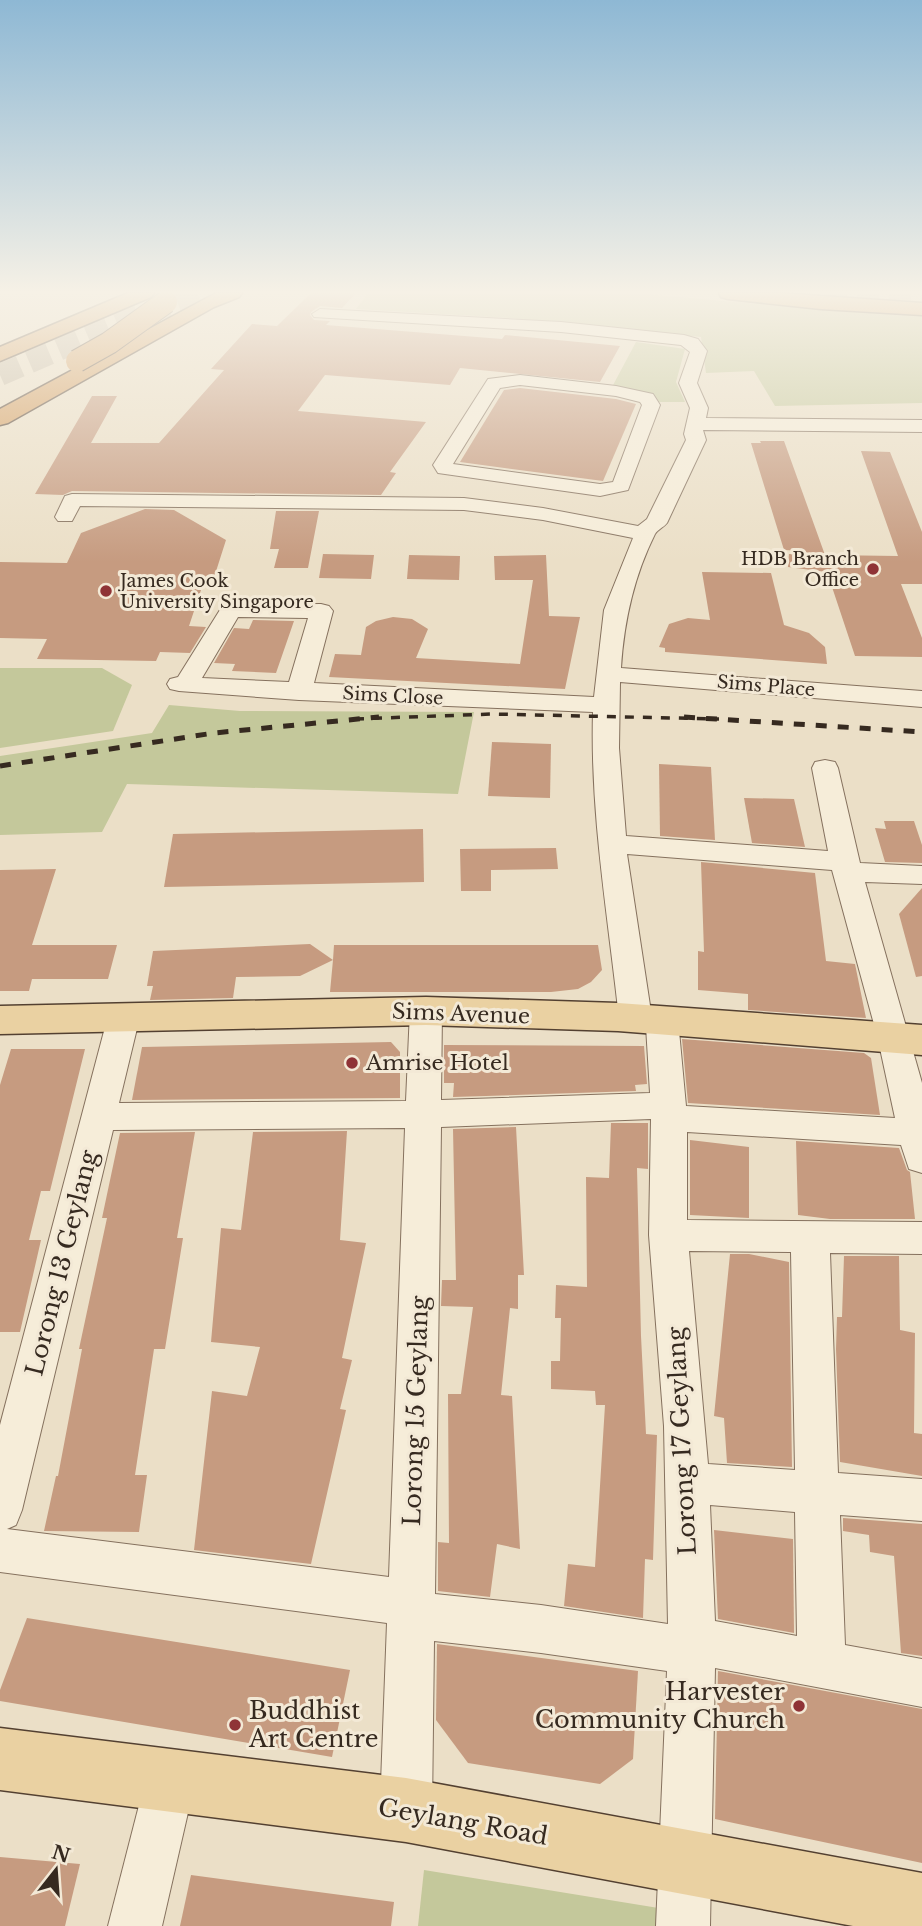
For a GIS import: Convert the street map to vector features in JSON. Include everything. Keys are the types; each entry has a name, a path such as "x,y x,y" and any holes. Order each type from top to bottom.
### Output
{"highway":[{"path":"0,400 34,383"},
{"path":"0,407 37,383"},
{"path":"0,418 63,383"}],"main road":[{"name":"Sims Avenue","path":"0,1020 426,1011 638,1019 909,1039"},
{"name":"Geylang Road","path":"0,1759 405,1810 922,1906"}],"street":[{"path":"495,383 443,465 444,469 600,490 615,489 621,486 664,406"},
{"path":"545,383 616,391 648,398 697,419 922,426"},
{"path":"688,383 697,419"},
{"path":"697,419 922,414"},
{"name":"Lorong 17 Geylang","path":"683,1926 692,1642 685,1426 668,1235 669,1111 638,1019 611,899 615,886 608,705 617,608 646,531 656,523 696,440 697,419"},
{"path":"68,509 464,504 646,531"},
{"name":"Sims Close","path":"299,691 321,611 231,610 183,684 299,691 608,705"},
{"name":"Sims Place","path":"609,674 922,699"},
{"path":"97,1117 669,1111 920,1142 909,1039 846,867 825,768"},
{"path":"612,844 922,874"},
{"name":"Lorong 15 Geylang","path":"405,1810 426,1011"},
{"name":"Lorong 13 Geylang","path":"0,1510 124,1016"},
{"path":"668,1235 922,1238"},
{"path":"810,1236 822,1664"},
{"path":"687,1483 922,1500"},
{"path":"0,1550 671,1648 692,1642 922,1683"},
{"path":"135,1926 170,1782"}],"green space":[{"path":"614,383 676,383 685,402 656,402 642,392 612,387"},
{"path":"761,383 922,383 922,403 775,406"},
{"path":"0,668 102,668 132,685 113,731 0,748"},
{"path":"169,705 240,711 474,712 458,794 127,784 102,832 0,835 0,756 152,733"},
{"path":"424,1870 683,1912 683,1926 418,1926"}],"building":[{"path":"213,383 319,383 298,411 426,422 390,472 396,473 381,495 72,491 63,495 35,494 92,396 117,396 91,443 159,443"},
{"path":"520,388 616,399 636,404 603,481 460,462 504,390"},
{"path":"760,441 784,441 825,555 898,556 861,451 890,452 922,532 922,584 901,584 922,638 922,657 855,656 827,572 788,567 789,554 812,555 804,551 784,550 751,443 761,443"},
{"path":"145,509 174,510 226,540 211,587 202,587 189,626 206,627 190,653 160,652 156,661 37,659 47,639 0,638 0,562 67,563 81,533"},
{"path":"276,511 319,511 308,568 274,568 279,549 270,549"},
{"path":"323,554 374,555 371,579 319,578"},
{"path":"409,555 460,556 459,580 407,579"},
{"path":"546,555 549,616 580,617 565,689 329,677 335,654 361,655 366,627 376,621 393,617 412,619 428,629 416,658 520,664 533,580 495,580 494,556"},
{"path":"702,572 771,573 784,625 809,633 825,647 827,664 665,652 665,648 659,647 669,624 688,618 710,620"},
{"path":"253,620 294,621 276,673 232,671 235,664 214,663 234,628 249,629"},
{"path":"492,742 551,744 550,798 488,796"},
{"path":"659,764 711,767 715,840 660,836"},
{"path":"744,798 794,799 805,847 752,843"},
{"path":"884,821 914,821 922,845 922,863 885,862 875,828 886,829"},
{"path":"423,829 424,882 164,887 173,834"},
{"path":"556,848 558,869 491,870 491,891 461,891 460,849"},
{"path":"701,862 815,873 826,961 855,964 866,1018 748,1010 748,994 698,990 698,951 704,952"},
{"path":"56,869 32,945 117,945 108,979 32,979 29,991 0,991 0,870"},
{"path":"922,888 922,976 916,977 899,914"},
{"path":"310,944 333,960 300,976 236,977 233,998 150,1000 153,986 147,986 153,951"},
{"path":"334,945 598,945 602,970 591,982 578,989 551,992 330,992"},
{"path":"682,1039 864,1053 871,1058 880,1115 688,1103"},
{"path":"391,1042 400,1052 400,1098 132,1100 142,1047"},
{"path":"444,1045 644,1046 647,1084 635,1085 636,1091 453,1097 454,1083 444,1083"},
{"path":"11,1049 85,1049 50,1191 41,1191 29,1240 41,1240 20,1332 0,1332 0,1085"},
{"path":"611,1123 648,1123 648,1169 637,1168 641,1336 646,1434 657,1435 653,1560 645,1559 643,1618 564,1606 568,1564 595,1567 605,1405 596,1405 595,1391 551,1389 551,1361 560,1361 561,1318 555,1318 556,1285 587,1287 586,1177 609,1178"},
{"path":"516,1127 524,1275 518,1275 518,1309 510,1308 501,1395 512,1396 520,1549 497,1544 490,1597 438,1591 438,1542 449,1543 448,1394 461,1394 473,1307 441,1306 442,1280 456,1280 453,1129"},
{"path":"347,1131 340,1240 366,1243 342,1358 352,1360 340,1409 346,1410 311,1564 194,1550 212,1391 247,1396 260,1347 211,1342 221,1228 241,1230 253,1132"},
{"path":"195,1132 177,1238 183,1238 165,1349 154,1349 135,1475 147,1475 139,1532 44,1531 58,1476 82,1349 79,1349 107,1218 102,1218 120,1133"},
{"path":"690,1140 749,1147 749,1218 690,1215"},
{"path":"796,1141 899,1148 910,1172 915,1219 830,1219 798,1215"},
{"path":"730,1254 749,1254 789,1262 792,1467 727,1463 724,1418 714,1416"},
{"path":"844,1256 899,1256 900,1330 915,1333 914,1433 922,1434 922,1476 840,1462 836,1349 837,1317 842,1317"},
{"path":"843,1518 922,1524 922,1656 901,1653 894,1556 870,1552 869,1535 843,1531"},
{"path":"714,1530 793,1539 794,1633 718,1619"},
{"path":"27,1618 350,1670 332,1757 0,1701 0,1690"},
{"path":"437,1644 638,1671 633,1759 600,1784 468,1763 436,1720"},
{"path":"718,1671 922,1709 922,1863 715,1819"},
{"path":"0,1857 80,1864 65,1926 0,1926"},
{"path":"191,1875 394,1902 391,1926 180,1926"}],"railway":[{"path":"360,719 492,714 714,719"},
{"path":"360,719 379,717"},
{"path":"684,717 714,719"},
{"path":"355,719 360,719"},
{"path":"0,766 214,733 360,719"},
{"path":"714,719 719,719"},
{"path":"714,719 922,732"}],"place":[{"name":"HDB Branch Office","path":"873,569"},
{"name":"James Cook University Singapore","path":"106,591"},
{"name":"Amrise Hotel","path":"352,1063"},
{"name":"Harvester Community Church","path":"799,1706"},
{"name":"Buddhist Art Centre","path":"235,1725"}]}
